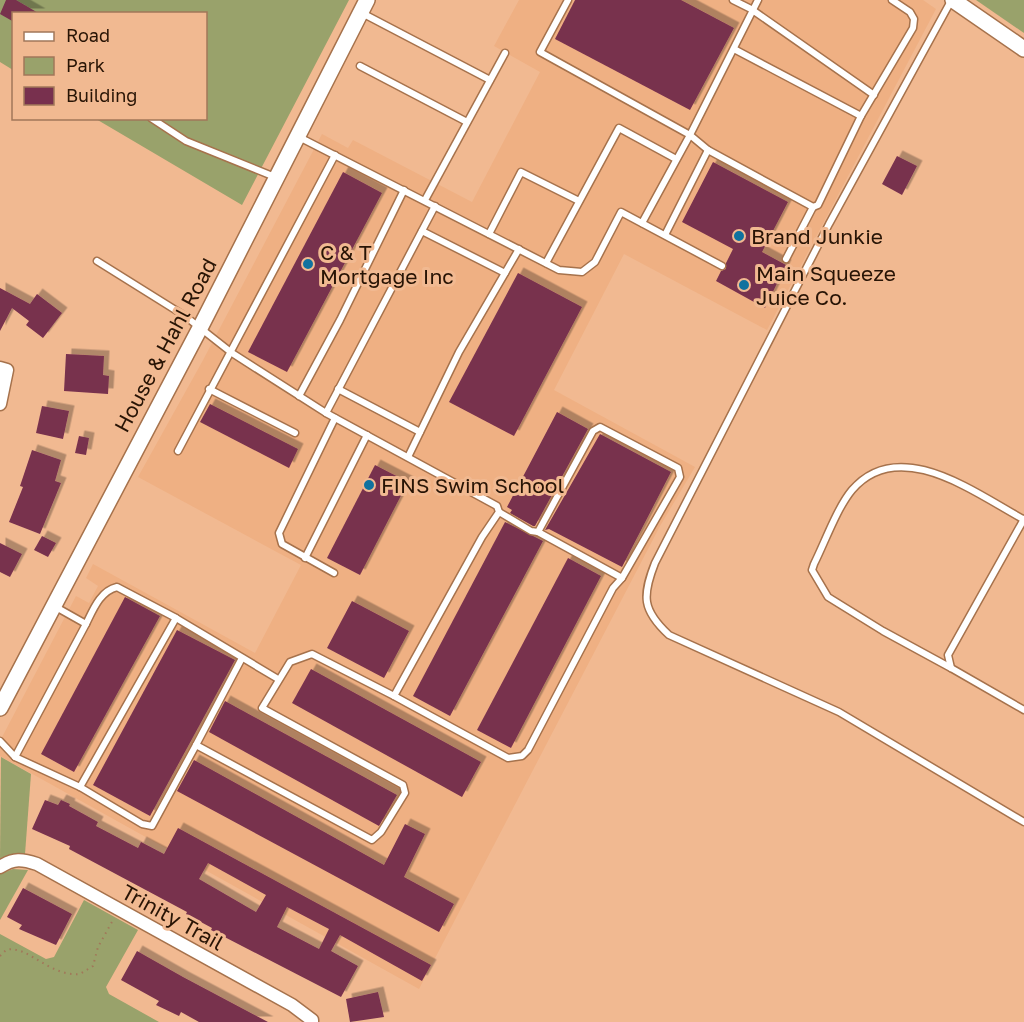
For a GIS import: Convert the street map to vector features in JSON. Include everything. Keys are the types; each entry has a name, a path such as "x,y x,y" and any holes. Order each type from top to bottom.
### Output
{"street":[{"path":"952,0 1024,49"},
{"name":"House & Hahl Road","path":"0,708 200,328 363,6"},
{"path":"0,404 3,369"},
{"name":"Trinity Trail","path":"5,864 21,859 37,864 292,1005 312,1021"}],"lane":[{"path":"568,0 540,52 690,135 708,150 813,207"},
{"path":"733,0 751,9 874,95"},
{"path":"642,224 734,49 751,9 758,0"},
{"path":"786,259 813,207 818,205 861,116 913,28 914,19 910,12 892,0"},
{"path":"952,0 829,224 656,563 646,587 646,602 654,621 669,635 839,712 1024,822"},
{"path":"363,6 490,80"},
{"path":"734,49 861,116"},
{"path":"425,200 505,53"},
{"path":"360,66 467,122"},
{"path":"154,120 186,141 275,177"},
{"path":"546,263 619,128 676,159"},
{"path":"296,136 559,270 582,272 595,262 621,212 722,266"},
{"path":"664,235 708,150"},
{"path":"178,451 335,155"},
{"path":"489,234 521,172 579,201"},
{"path":"299,396 340,320 404,190"},
{"path":"326,413 435,206"},
{"path":"422,231 505,273"},
{"path":"408,457 459,352 519,249"},
{"path":"97,261 185,316 231,353 326,413 497,506 499,512 531,531 538,532 622,578"},
{"path":"209,389 295,433"},
{"path":"338,389 420,432"},
{"path":"334,573 282,544 279,533 336,418"},
{"path":"196,745 372,840 381,832 405,793 403,785 262,708 290,662 312,654 508,758 522,756 544,720 613,588 622,578 680,477 678,468 600,427 593,431 538,532"},
{"path":"305,558 367,435"},
{"path":"951,668 948,655 1024,519 936,473 889,466 872,472 851,491 813,564 812,570 828,597 883,631 1024,710"},
{"path":"394,696 482,537 499,512"},
{"path":"15,757 99,600 109,589 117,587 176,618 278,679"},
{"path":"53,605 86,624"},
{"path":"80,788 176,618"},
{"path":"0,741 15,757 80,788 142,824 152,826 243,658"}],"path":[{"path":"0,956 6,950 18,949 58,972 72,974 86,972 93,966 98,947 118,909"}],"shaded area":[{"path":"519,0 923,0 936,9 767,330 624,254 554,390 695,467 660,526 419,989 0,756 0,741 76,596 89,603 98,586 86,578 93,564 255,653 301,565 138,477 202,362 322,134 348,148 353,140 472,202 540,72 494,46"}],"green space":[{"path":"0,0 349,0 242,205 98,120 207,120 207,12 12,12 12,69 0,62"},
{"path":"976,0 1024,0 1024,33"},
{"path":"1,757 31,774 25,854 0,858"},
{"path":"13,869 28,870 0,920 0,874"},
{"path":"84,900 138,930 106,987 109,994 159,1022 0,1022 0,934 46,959 54,957"}],"building":[{"path":"6,0 16,0 37,12 12,12 12,21 0,14"},
{"path":"575,0 681,0 734,28 690,110 555,39"},
{"path":"897,156 917,166 902,195 882,184"},
{"name":"Brand Junkie","path":"713,162 788,202 762,252 786,265 765,308 716,281 721,271 726,269 726,263 733,249 682,222"},
{"path":"343,172 382,193 287,372 248,352"},
{"path":"518,273 582,307 514,436 449,402"},
{"path":"0,288 30,304 37,294 62,313 43,338 26,325 29,321 12,308 0,331"},
{"path":"66,354 104,356 103,375 109,376 108,394 64,391"},
{"path":"210,404 298,449 289,468 200,422"},
{"path":"42,406 69,411 63,439 36,433"},
{"path":"557,412 588,429 533,526 510,513 512,510 507,507"},
{"path":"600,434 671,472 622,567 549,529 545,530"},
{"path":"79,436 89,438 86,455 75,453"},
{"path":"32,450 61,460 55,481 61,483 40,534 9,522 23,487 20,486"},
{"path":"375,465 408,482 360,575 327,558"},
{"path":"505,522 543,541 450,716 413,696"},
{"path":"42,536 56,543 48,557 34,550"},
{"path":"0,543 22,554 10,577 0,572"},
{"path":"568,558 601,576 511,748 477,730"},
{"path":"125,597 160,616 74,772 41,754"},
{"path":"352,601 409,631 384,678 327,648"},
{"path":"177,630 235,660 150,816 93,785"},
{"path":"311,669 481,762 462,797 292,703"},
{"path":"225,701 397,795 379,826 209,732"},
{"path":"194,760 384,865 405,824 425,834 404,877 454,904 439,932 177,791"},
{"path":"45,800 58,805 61,800 70,804 69,806 98,822 96,826 138,848 141,842 164,854 178,828 431,965 422,981 340,935 331,951 358,966 341,997 211,930 212,928 186,914 187,912 69,849 70,846 32,829","holes":["208,863 266,895 256,912 199,879","287,907 329,929 319,949 277,927"]},
{"path":"23,888 72,914 56,945 19,929 22,925 7,917"},
{"path":"137,951 268,1022 199,1022 181,1012 179,1016 156,1005 159,1001 121,980"},
{"path":"378,992 384,1017 350,1022 346,999"}],"place":[{"name":"Brand Junkie","path":"739,236"},
{"name":"C & T Mortgage Inc","path":"308,264"},
{"name":"Main Squeeze Juice Co.","path":"744,285"},
{"name":"FINS Swim School","path":"369,485"}]}
